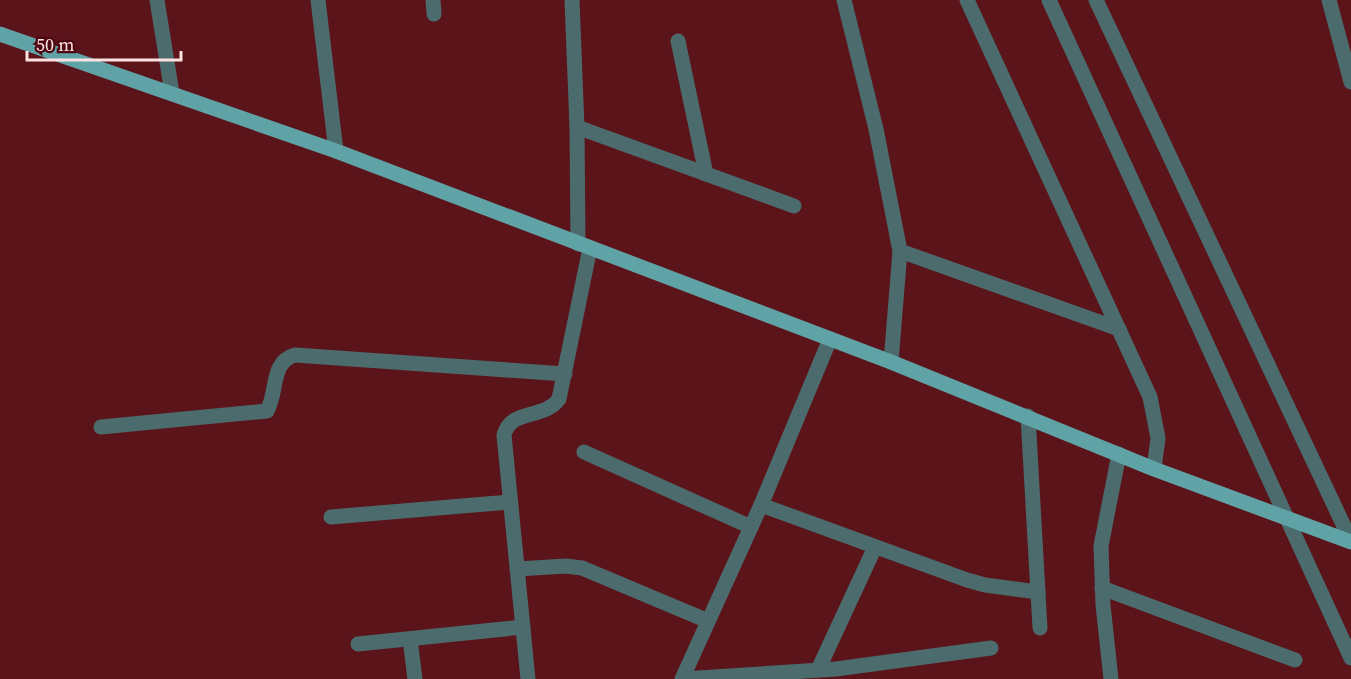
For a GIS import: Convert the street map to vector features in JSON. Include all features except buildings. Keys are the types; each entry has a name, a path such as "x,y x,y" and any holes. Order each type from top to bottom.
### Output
{"main road":[{"path":"0,34 336,151 891,362 1154,469 1347,541"}],"street":[{"path":"157,0 172,93"},
{"path":"318,0 336,151"},
{"path":"528,679 504,435 506,425 513,419 554,406 559,399 565,374 584,246 572,0"},
{"path":"844,0 876,129 900,252 891,362"},
{"path":"967,0 1150,397 1156,419 1154,469"},
{"path":"1049,0 1351,658"},
{"path":"1096,0 1347,541"},
{"path":"1329,0 1351,82"},
{"path":"678,41 706,174"},
{"path":"577,127 794,206"},
{"path":"900,252 1119,329"},
{"path":"830,339 761,506 682,679 818,670 991,648"},
{"path":"101,427 267,411 273,401 276,373 280,364 295,355 565,374"},
{"path":"1028,416 1040,628"},
{"path":"584,452 751,528"},
{"path":"1111,679 1102,588 1101,546 1119,454"},
{"path":"332,517 510,502"},
{"path":"761,506 985,585 1038,592"},
{"path":"818,670 875,547"},
{"path":"517,569 566,566 582,568 708,621"},
{"path":"1102,588 1295,660"},
{"path":"358,644 523,627"},
{"path":"410,639 416,679"}]}
